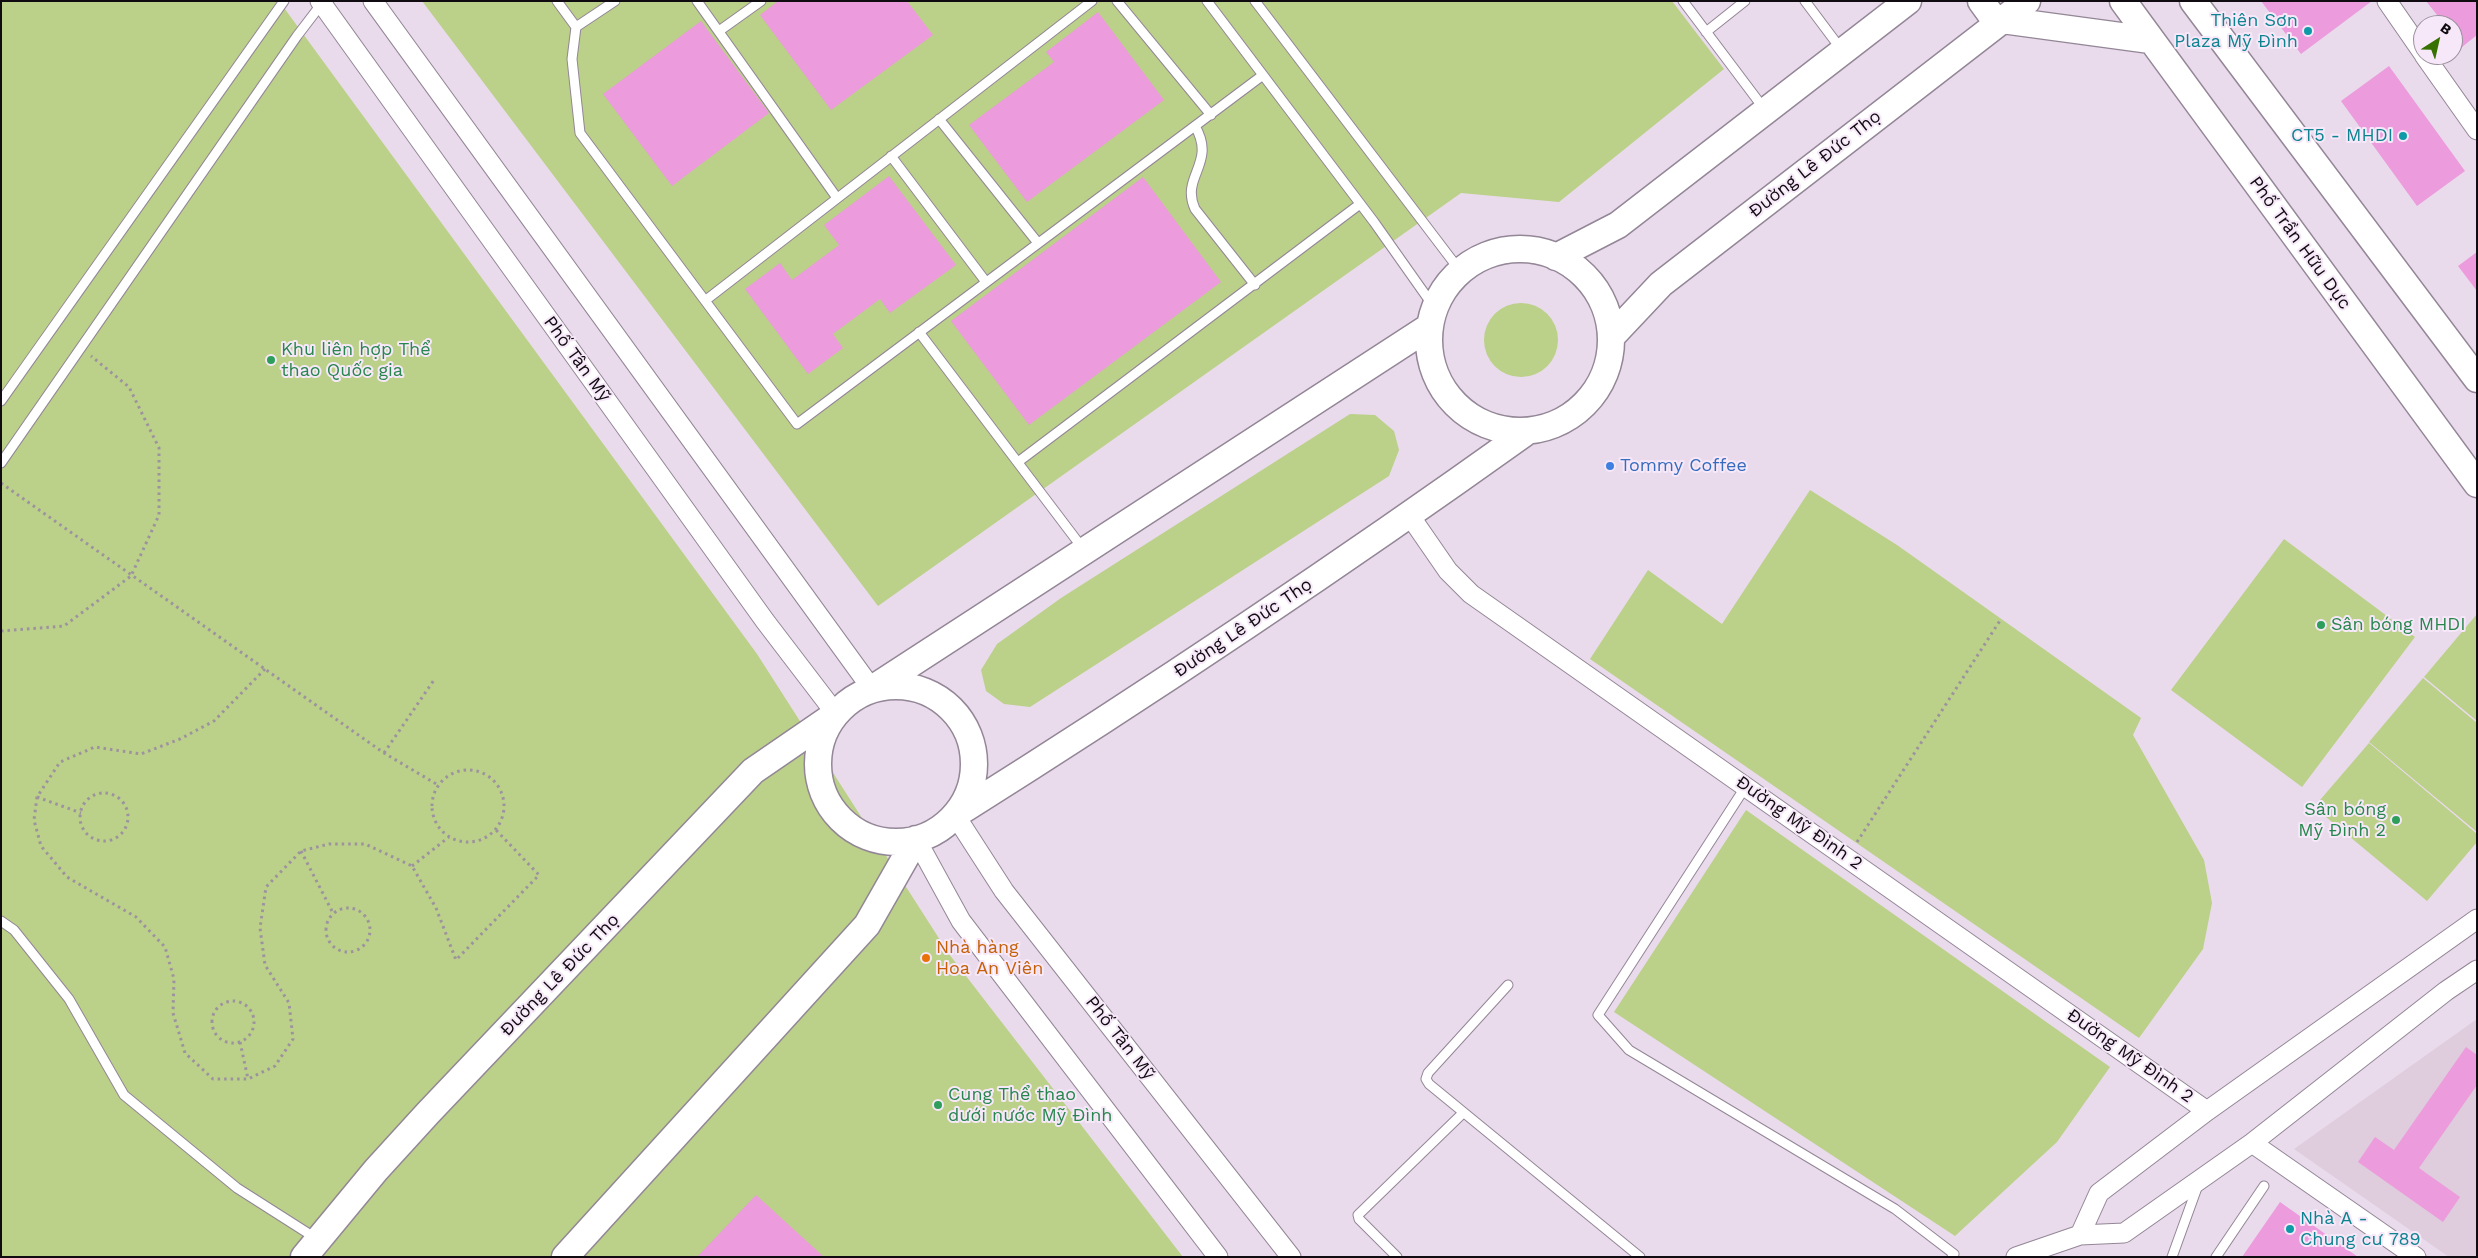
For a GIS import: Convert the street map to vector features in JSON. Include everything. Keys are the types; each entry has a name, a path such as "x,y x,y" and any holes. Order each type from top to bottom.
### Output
{"main road":[{"path":"1556,256 1618,225 1908,1"},
{"path":"1981,1 1999,21 2150,40"},
{"name":"Đường Lê Đức Thọ","path":"1612,336 1662,284 2027,1"},
{"name":"Phố Trần Hữu Dực","path":"2123,1 2477,484"},
{"path":"2195,2 2477,379"},
{"path":"1529,249 1556,256 1584,275 1604,303 1612,336 1609,363 1606,371 1599,387 1583,407 1561,422 1525,433 1486,425 1465,413 1448,396 1433,367 1429,351 1432,317 1450,280 1475,260 1501,250 1529,249"},
{"path":"872,690 1085,552 1432,317"},
{"name":"Đường Lê Đức Thọ","path":"955,815 1063,748 1410,516 1525,433"},
{"path":"884,686 910,686 934,695 955,711 969,733 975,758 973,784 963,808 945,826 916,839 896,842 870,838 847,825 830,806 820,782 818,756 824,730 836,714 859,694 872,690 884,686"},
{"name":"Đường Lê Đức Thọ","path":"311,1248 421,1120 753,771 836,714"},
{"path":"565,1257 867,925 916,839"}],"street":[{"path":"373,1 872,690"},
{"path":"2387,1 2413,38"},
{"name":"Phố Tân Mỹ","path":"322,2 765,621 836,714"},
{"path":"2432,65 2477,130"},
{"name":"Đường Mỹ Đình 2","path":"1410,516 1448,571 1472,594 2207,1111"},
{"name":"Phố Tân Mỹ","path":"955,815 1004,890 1290,1257"},
{"path":"916,839 961,921 1218,1257"},
{"path":"2080,1235 2099,1193 2207,1111 2477,919"},
{"path":"2016,1257 2080,1235 2124,1233 2252,1143 2477,970"},
{"path":"2252,1143 2416,1257"}],"lane":[{"path":"1,401 284,1"},
{"path":"557,1 576,27 572,59 580,133 797,424 1263,75"},
{"path":"576,27 615,1"},
{"path":"697,1 837,198"},
{"path":"719,31 761,1"},
{"path":"706,300 1092,1"},
{"path":"1117,1 1210,115"},
{"path":"1207,1 1360,204 1432,317"},
{"path":"1255,1 1460,272"},
{"path":"1683,1 1765,110"},
{"path":"1706,32 1745,1"},
{"path":"1804,1 1842,51"},
{"path":"1,462 322,2"},
{"path":"939,119 1038,243"},
{"path":"1195,126 1204,148 1189,197 1195,209 1255,285"},
{"path":"891,156 986,282"},
{"path":"1018,462 1360,204"},
{"path":"919,332 1085,552"},
{"path":"1746,786 1598,1015 1629,1050 1895,1209 1954,1254 1952,1257"},
{"path":"1,922 14,930 68,999 124,1095 311,1248"},
{"path":"1508,985 1428,1073 1426,1079 1429,1084 1463,1113 1640,1257"},
{"path":"1397,1257 1359,1219 1358,1215 1463,1113"},
{"path":"2172,1257 2199,1182"},
{"path":"2216,1257 2264,1186"}],"path":[{"path":"1,631 64,626 131,576 159,515 159,448 129,387 81,348"},
{"path":"1,483 384,753 438,784"},
{"path":"1847,858 2001,619"},
{"path":"265,669 214,721 180,739 141,754 95,747 60,762 37,797 34,820 41,846 67,877 136,917 165,947 174,979 173,1013 185,1053 213,1079 248,1079 274,1066 293,1039 289,1003 265,965 260,928 266,887 301,851 329,844 365,844 412,866 436,908 456,960 539,875 496,830"},
{"path":"384,753 434,680"},
{"path":"469,769 481,771 491,777 502,792 505,809 502,820 496,830 486,838 474,842 461,842 449,837 440,829 432,807 433,795 438,784 447,776 457,771 469,769"},
{"path":"104,793 120,799 128,813 128,822 121,834 108,840 100,840 93,838 82,827 81,812 89,798 104,793"},
{"path":"37,797 81,812"},
{"path":"412,866 449,837"},
{"path":"301,851 333,913"},
{"path":"347,908 361,912 367,917 371,931 365,945 352,952 338,950 332,946 326,933 329,919 333,913 347,908"},
{"path":"226,1002 241,1002 252,1012 254,1026 252,1033 240,1042 227,1043 216,1035 213,1029 212,1022 215,1010 226,1002"},
{"path":"240,1042 248,1079"}],"shaded area":[{"path":"2477,1019 2477,1257 2449,1257 2294,1149"}],"green space":[{"name":"Khu liên hợp Thể thao Quốc gia","path":"1,1 279,1 757,654 949,954 1183,1257 1,1257"},
{"path":"422,1 1672,1 1724,69 1559,202 1461,193 878,606"},
{"path":"1521,303 1535,306 1547,314 1555,326 1558,340 1555,354 1547,366 1535,374 1521,377 1507,374 1495,366 1487,354 1484,340 1487,326 1495,314 1507,306"},
{"path":"1350,414 1375,415 1394,431 1399,450 1389,476 1030,707 1004,704 986,691 981,670 997,644 1061,598"},
{"path":"1810,490 1897,545 2141,718 2133,735 2204,860 2212,903 2203,949 2139,1038 1590,659 1648,570 1722,624"},
{"path":"2284,539 2415,637 2302,787 2171,690"},
{"path":"2477,614 2477,721 2424,677"},
{"name":"Sân bóng Mỹ Đình 2","path":"2423,678 2477,723 2477,832 2369,742"},
{"name":"Sân bóng Mỹ Đình 2","path":"2369,743 2477,834 2477,842 2427,901 2314,807"},
{"path":"1746,810 2110,1067 2057,1142 1955,1236 1614,1012"}],"building":[{"path":"778,1 907,1 933,35 831,110 760,15"},
{"name":"Thiên Sơn Plaza Mỹ Đình","path":"2261,1 2372,1 2301,54"},
{"path":"2426,1 2477,1 2477,35 2463,46 2463,15 2437,15"},
{"path":"1098,12 1164,100 1027,202 969,125 1054,62 1046,52"},
{"path":"701,21 769,113 672,186 603,94"},
{"name":"CT5 - MHDI","path":"2389,66 2465,171 2417,206 2341,101"},
{"path":"889,176 956,265 890,313 880,299 833,334 843,348 808,374 745,289 780,263 792,280 839,245 824,225"},
{"path":"1143,177 1221,282 1029,425 951,321"},
{"path":"2477,252 2477,291 2458,266"},
{"path":"2466,1047 2477,1055 2477,1085 2419,1168 2460,1197 2443,1222 2358,1162 2375,1137 2394,1150"},
{"path":"756,1195 824,1257 697,1257"},
{"name":"Nhà A - Chung cư 789","path":"2280,1202 2358,1257 2242,1257"}],"place":[{"name":"Thiên Sơn Plaza Mỹ Đình","path":"2308,31"},
{"name":"CT5 - MHDI","path":"2403,136"},
{"name":"Khu liên hợp Thể thao Quốc gia","path":"271,360"},
{"name":"Tommy Coffee","path":"1610,466"},
{"name":"Sân bóng MHDI","path":"2321,625"},
{"name":"Sân bóng Mỹ Đình 2","path":"2396,820"},
{"name":"Nhà hàng Hoa An Viên","path":"926,958"},
{"name":"Cung Thể thao dưới nước Mỹ Đình","path":"938,1105"},
{"name":"Nhà A - Chung cư 789","path":"2290,1229"}]}
